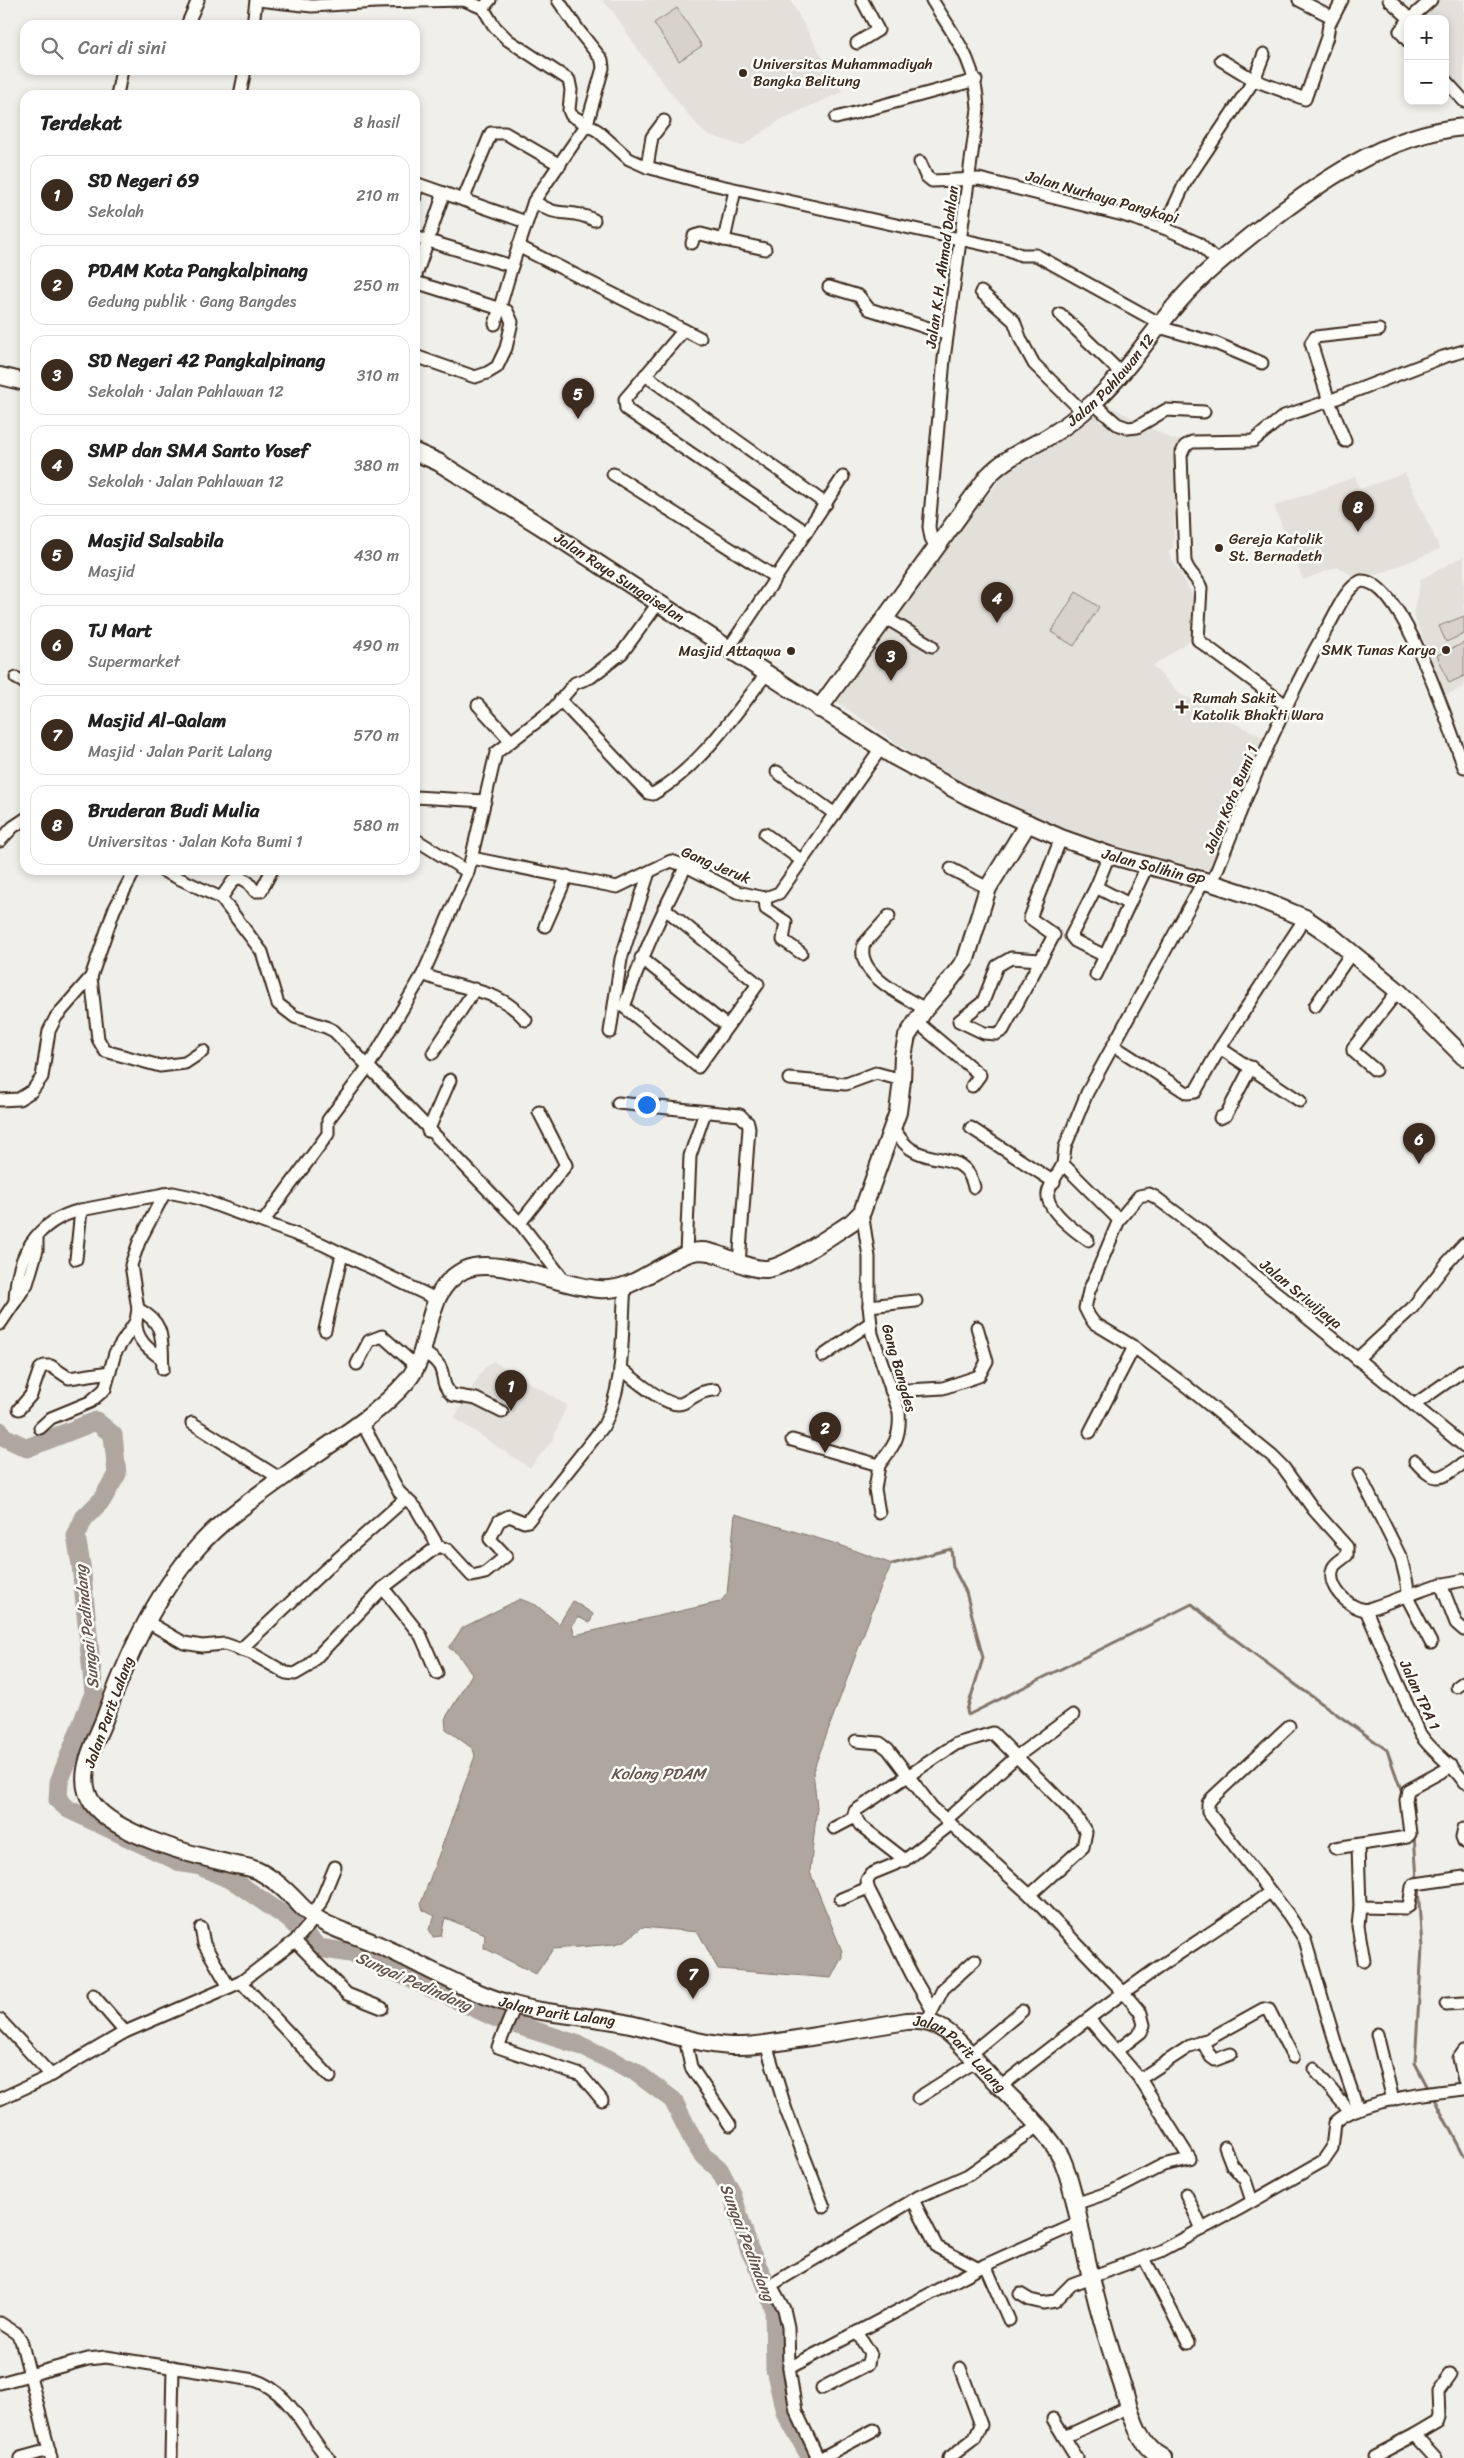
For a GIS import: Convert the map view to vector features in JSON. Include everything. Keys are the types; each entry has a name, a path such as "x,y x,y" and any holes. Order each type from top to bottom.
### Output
{"street":[{"path":"189,20 198,0"},
{"path":"255,20 257,0 312,6 464,0 486,4 494,26 512,43 567,77 571,86 570,113 574,118 587,124 604,136 629,158 647,167 735,190 1009,250 1021,255 1036,255 1160,326 1215,344 1262,363"},
{"path":"495,324 518,246 534,201 587,124 604,64 558,0"},
{"path":"857,44 878,30 862,0"},
{"name":"Jalan K.H. Ahmad Dahlan","path":"932,0 966,57 976,80 978,109 947,334 929,523 930,535 936,548"},
{"path":"1299,0 1332,17"},
{"path":"1221,60 1254,80 1305,99 1327,37 1332,17 1342,0"},
{"path":"1389,0 1404,15"},
{"path":"1414,15 1430,0"},
{"path":"1404,26 1400,31 1404,36"},
{"path":"1164,228 1186,183 1254,80 1264,54"},
{"path":"118,90 121,75"},
{"path":"241,90 244,75"},
{"path":"836,118 976,80"},
{"path":"1449,84 1464,101"},
{"path":"647,167 652,137 664,121"},
{"name":"Jalan Pahlawan 12","path":"819,709 999,465 1050,436 1088,407 1120,373 1180,300 1218,262 1305,194 1336,174 1426,132 1464,126"},
{"path":"463,200 491,133 505,133 560,165"},
{"name":"Jalan Nurhaya Pangkapi","path":"920,162 929,180 970,178 1115,213 1164,228 1198,243 1218,262"},
{"path":"420,185 526,222"},
{"path":"724,240 735,190"},
{"path":"420,264 444,193"},
{"path":"534,201 551,212 578,212 594,220"},
{"path":"692,243 698,234 765,249"},
{"path":"420,239 512,266"},
{"path":"518,246 700,338"},
{"path":"420,284 507,311 512,322 511,332 497,367 487,374 475,377 420,358"},
{"path":"829,286 859,296 869,309 947,334"},
{"path":"981,292 1014,321 1021,340 1034,364 1088,407 1117,424 1128,428 1137,427 1166,410 1204,412"},
{"path":"1060,314 1120,373"},
{"path":"684,330 625,399 626,409 806,532"},
{"path":"1344,441 1329,401 1311,343 1312,339 1315,337 1379,330"},
{"path":"1287,706 1198,640 1201,588 1200,584 1187,570 1185,561 1181,455 1184,446 1192,442 1253,441 1284,416 1464,351"},
{"path":"645,375 826,504"},
{"path":"0,376 20,381"},
{"name":"Jalan Raya Sungaiselan","path":"420,454 438,462 659,602 819,709"},
{"path":"613,474 775,577"},
{"path":"729,648 843,477"},
{"name":"Jalan Kota Bumi 1","path":"1054,1182 1063,1164 1065,1148 1087,1093 1208,881 1299,679 1354,584 1366,580 1378,587 1411,631 1464,767"},
{"path":"263,1222 328,1134 328,1120 368,1067 423,974 468,872 496,753 552,710 575,683 591,677 622,652 659,602"},
{"path":"886,618 932,646"},
{"path":"560,700 648,794 654,794 673,779 715,738 767,673"},
{"path":"478,704 511,741"},
{"name":"Jalan Solihin GP","path":"819,709 881,748 967,796 1061,838 1109,855 1208,881 1305,918 1352,952 1398,991 1464,1057"},
{"name":"Gang Jeruk","path":"472,858 567,876 603,885 618,886 671,861 686,866 737,892 765,898 775,895 782,890 801,860 881,748"},
{"path":"777,772 835,814"},
{"path":"420,797 485,801"},
{"path":"0,841 20,822"},
{"path":"862,1212 900,1102 905,1044 921,1015 966,959 988,888 1028,823"},
{"path":"765,834 801,860"},
{"path":"1040,960 1011,958 997,966 983,1002 959,1021 984,1033 999,1032 1007,1022 1054,935 1030,918 1061,838"},
{"path":"420,842 468,872"},
{"path":"1105,956 1071,938 1096,887 1109,855"},
{"path":"664,908 758,984 698,1067 624,1007 641,958 664,908 686,866"},
{"path":"1096,975 1147,866"},
{"path":"951,869 988,888"},
{"path":"610,1032 622,959 649,872"},
{"path":"0,1100 19,1099 32,1091 42,1077 49,1031 56,1017 91,977 114,910 133,875"},
{"path":"172,875 221,898 262,952 278,1004 295,1017 334,1031 428,1131 520,1224 567,1284"},
{"path":"221,898 233,881 239,877 248,882 255,891 261,891 269,875"},
{"path":"545,926 567,876"},
{"path":"1096,887 1129,904"},
{"path":"765,898 766,909 786,922 782,936 784,942 801,953"},
{"path":"889,916 864,944 862,950 864,961 882,982 921,1015 980,1075 972,1086"},
{"path":"1114,1046 1187,1093 1195,1092 1220,1048 1305,918"},
{"path":"1315,1006 1352,952"},
{"path":"641,958 728,1026"},
{"path":"423,974 444,983 475,989 504,1000 526,1020"},
{"path":"91,977 98,1039 105,1051 160,1066 185,1063 203,1052"},
{"path":"433,1053 475,989"},
{"path":"1375,1070 1353,1051 1353,1048 1398,991"},
{"path":"1220,1048 1300,1101"},
{"path":"1220,1118 1226,1115 1251,1067"},
{"path":"789,1080 846,1084 876,1073 902,1080"},
{"path":"428,1131 450,1080"},
{"path":"618,1103 740,1115 748,1123 739,1264"},
{"path":"520,1224 566,1165 539,1112"},
{"path":"686,1254 690,1156 705,1112"},
{"path":"892,1128 911,1150 965,1167 972,1177 974,1187"},
{"path":"971,1128 1054,1182 1048,1196 1056,1211 1065,1222 1088,1240"},
{"path":"1063,1164 1119,1220"},
{"path":"0,1324 16,1302 17,1280 29,1245 42,1229 56,1218 81,1210 173,1193 197,1198 263,1222 342,1254 436,1299"},
{"path":"137,1315 151,1316 158,1326 163,1343 163,1364 137,1334 137,1315 131,1265 139,1242 164,1194"},
{"name":"Jalan Sriwijaya","path":"1134,1347 1094,1323 1085,1308 1088,1291 1119,1220 1139,1196 1149,1194 1206,1235 1464,1446"},
{"path":"76,1259 81,1210"},
{"name":"Jalan Parit Lalang","path":"862,1212 848,1225 782,1265 766,1269 739,1264 707,1252 699,1251 686,1254 625,1286 596,1290 494,1266 484,1266 461,1272 436,1299 420,1360 397,1391 361,1422 225,1522 198,1546 146,1621 128,1658 89,1756 85,1779 87,1793 92,1804 127,1830 184,1851 257,1871 278,1884 310,1920 513,2010 628,2024 728,2046 766,2044 907,2021 930,2015 973,2057 1038,2126 1060,2156 1075,2204 1108,2342 1129,2407 1142,2438 1155,2453 1164,2458"},
{"name":"Gang Bangdes","path":"862,1212 869,1258 869,1306 874,1345 899,1412 898,1435 892,1449 879,1465"},
{"path":"1357,1359 1412,1308 1464,1244"},
{"path":"325,1330 342,1254"},
{"path":"361,1422 374,1450 405,1499 421,1516 438,1546 448,1550 474,1576 485,1573 505,1558 506,1554 491,1541 490,1535 504,1516 524,1522 528,1521 590,1444 611,1412 617,1391 620,1368 625,1286"},
{"path":"869,1306 916,1301"},
{"path":"40,1428 51,1418 96,1398 105,1389 115,1353 137,1315"},
{"path":"823,1356 870,1322"},
{"path":"891,1390 943,1388 979,1376 987,1361 977,1327"},
{"path":"357,1364 368,1341 382,1336 420,1360 434,1359 441,1365 446,1387 452,1395 476,1399 502,1412"},
{"path":"1090,1432 1134,1347 1235,1424 1283,1466 1314,1510 1347,1547 1347,1555 1333,1569 1334,1585 1351,1605 1366,1610 1408,1594 1441,1584 1464,1580"},
{"path":"20,1409 32,1395 40,1369 44,1366 51,1366 69,1378 110,1372"},
{"path":"620,1368 659,1397 676,1404 684,1403 702,1391 715,1390"},
{"path":"1414,1405 1464,1370"},
{"path":"192,1423 282,1479"},
{"path":"792,1440 879,1465 875,1489 879,1513"},
{"path":"1415,1461 1430,1476 1436,1479 1464,1463"},
{"path":"1359,1474 1401,1558 1412,1610 1431,1643"},
{"path":"240,1650 325,1570 405,1499"},
{"path":"146,1621 184,1643 202,1646 220,1643 240,1650 286,1673 295,1674 301,1671 383,1588 438,1546"},
{"path":"1441,1584 1456,1623 1464,1630"},
{"path":"383,1588 421,1636 437,1673"},
{"name":"Jalan TPA 1","path":"1366,1610 1420,1734 1431,1748 1459,1772"},
{"path":"930,2015 868,1888 867,1880 871,1874 905,1860 949,1822 1016,1757 1073,1715"},
{"path":"1289,1726 1212,1798 1207,1806 1212,1819 1288,1914 1309,1947 1354,2110"},
{"path":"905,1860 860,1825 855,1817 855,1811 956,1744 987,1733 997,1736 1067,1806 1086,1832 1083,1847 1030,1894"},
{"path":"856,1741 880,1743 932,1807 1030,1894 1124,1993 1144,2017 1144,2025 1141,2032 1118,2050"},
{"path":"1336,1848 1407,1837 1410,1834 1406,1800 1408,1790 1459,1772"},
{"path":"834,1828 855,1817"},
{"path":"1464,1828 1462,1836 1464,1842"},
{"path":"1358,1846 1360,1907 1358,1926 1364,1961"},
{"path":"0,2099 51,2075 125,2032 241,1982 296,1940 320,1906 335,1867"},
{"path":"1360,1907 1405,1908 1408,1906 1412,1887 1415,1884 1464,1876"},
{"path":"841,1900 868,1888"},
{"path":"1000,2087 1124,1993 1270,1892"},
{"path":"201,1928 204,1944 228,1987"},
{"path":"296,1940 334,1984 347,1994 382,2008"},
{"path":"930,2015 943,1989 975,1960"},
{"path":"241,1982 330,2077"},
{"path":"93,1995 125,2032"},
{"path":"1446,2004 1464,2003"},
{"path":"1140,2079 1190,2046 1266,2008 1269,2010 1293,2057"},
{"path":"513,2010 498,2047 580,2076 602,2100"},
{"path":"918,2098 973,2057 1022,2011"},
{"path":"1075,2204 1113,2191 1163,2165 1190,2159 1140,2079 1118,2050 1089,2019"},
{"path":"0,2020 51,2075"},
{"path":"1377,2034 1393,2100"},
{"path":"685,2038 691,2067 730,2125"},
{"path":"1202,2041 1211,2058 1215,2060 1232,2054"},
{"path":"766,2044 789,2119 824,2207"},
{"path":"1464,2051 1459,2058 1464,2080"},
{"path":"1314,2069 1354,2110"},
{"path":"1020,2294 1035,2302 1049,2303 1055,2301 1068,2286 1144,2258 1202,2229 1323,2160 1332,2148 1335,2123 1354,2110 1428,2093 1464,2089"},
{"path":"874,2430 819,2458 796,2411 789,2368 786,2319 771,2285 913,2200 968,2175 1038,2126"},
{"path":"1225,2147 1232,2165 1245,2180 1252,2201"},
{"path":"1186,2194 1202,2229"},
{"path":"913,2200 937,2248 981,2267 1009,2320"},
{"path":"789,2368 981,2267 1079,2223"},
{"path":"1144,2258 1188,2343"},
{"path":"0,2323 19,2336 50,2454 20,2458"},
{"path":"822,2388 868,2364 870,2361 869,2349 856,2332"},
{"path":"0,2383 88,2358 106,2357 254,2380 273,2388 286,2400 312,2439 329,2458"},
{"path":"171,2458 174,2367"},
{"path":"949,2458 975,2438 981,2425 960,2368"},
{"path":"1376,2456 1437,2422 1439,2416 1438,2392 1450,2375"},
{"path":"1064,2437 1129,2407"},
{"path":"1053,2419 1076,2458"},
{"path":"1415,2435 1436,2458"}],"shaded area":[{"name":"Universitas Muhammadiyah Bangka Belitung","path":"602,0 790,0 842,92 782,119 742,146 704,133 641,54 614,13"},
{"path":"1435,0 1464,0 1464,96 1449,81 1449,15 1418,15"},
{"path":"677,8 702,46 679,61 654,23"},
{"path":"1106,404 1172,439 1179,440 1173,548 1168,552 1198,604 1192,639 1153,666 1181,695 1227,713 1225,719 1268,739 1214,872 1092,841 935,770 833,699 890,618 1004,475 1078,426"},
{"path":"1405,473 1440,549 1379,574 1355,577 1337,567 1303,580 1274,506 1355,477 1360,489"},
{"name":"SMK Tunas Karya","path":"1464,556 1464,687 1446,695 1413,613 1421,579"},
{"path":"1076,592 1099,607 1074,646 1051,632"},
{"path":"1464,616 1464,634 1446,642 1439,626"},
{"path":"1464,643 1464,676 1449,683 1437,655"},
{"path":"493,1361 567,1405 552,1441 530,1468 454,1418 484,1368"}],"water":[{"name":"Kolong PDAM","path":"735,1514 837,1544 892,1564 882,1584 813,1771 817,1807 810,1872 842,1951 842,1957 831,1978 718,1969 698,1932 642,1927 625,1941 615,1944 553,1949 536,1974 484,1948 485,1934 445,1918 441,1936 433,1937 429,1929 435,1916 423,1910 421,1903 475,1756 473,1749 446,1729 445,1719 472,1674 457,1653 449,1648 462,1628 520,1599 536,1605 559,1624 573,1601 593,1614 590,1623 578,1617 572,1626 575,1635 720,1602 727,1594"}],"waterway":[{"name":"Sungai Pedindang","path":"0,1431 2,1436 27,1448 96,1421 113,1435 117,1474 102,1500 84,1518 76,1536 81,1565 94,1693 59,1782 58,1800 68,1809 182,1863 200,1866 234,1881 289,1919 319,1948 357,1954 499,2019 579,2045 634,2071 673,2100 693,2140 702,2154 719,2169 732,2194 749,2249 763,2277 774,2308 775,2369 785,2412 811,2458"},
{"path":"892,1564 951,1549 953,1567 966,1592 983,1658 967,1710 968,1715 1192,1604 1220,1628 1296,1685 1387,1750 1403,1795"},
{"path":"1414,1834 1417,1880"},
{"path":"1418,1887 1422,1948 1415,2063 1464,2156"}],"place":[{"name":"Universitas Muhammadiyah Bangka Belitung","path":"743,73"},
{"name":"Masjid Salsabila","path":"578,419"},
{"name":"Bruderan Budi Mulia","path":"1358,532"},
{"name":"Gereja Katolik St. Bernadeth","path":"1219,548"},
{"name":"SMP dan SMA Santo Yosef","path":"997,623"},
{"name":"SMK Tunas Karya","path":"1446,650"},
{"name":"Masjid Attaqwa","path":"791,651"},
{"name":"SD Negeri 42 Pangkalpinang","path":"891,681"},
{"name":"Rumah Sakit Katolik Bhakti Wara","path":"1182,707"},
{"name":"TJ Mart","path":"1419,1164"},
{"name":"SD Negeri 69","path":"511,1411"},
{"name":"PDAM Kota Pangkalpinang","path":"825,1453"},
{"name":"Masjid Al-Qalam","path":"693,1999"}]}
